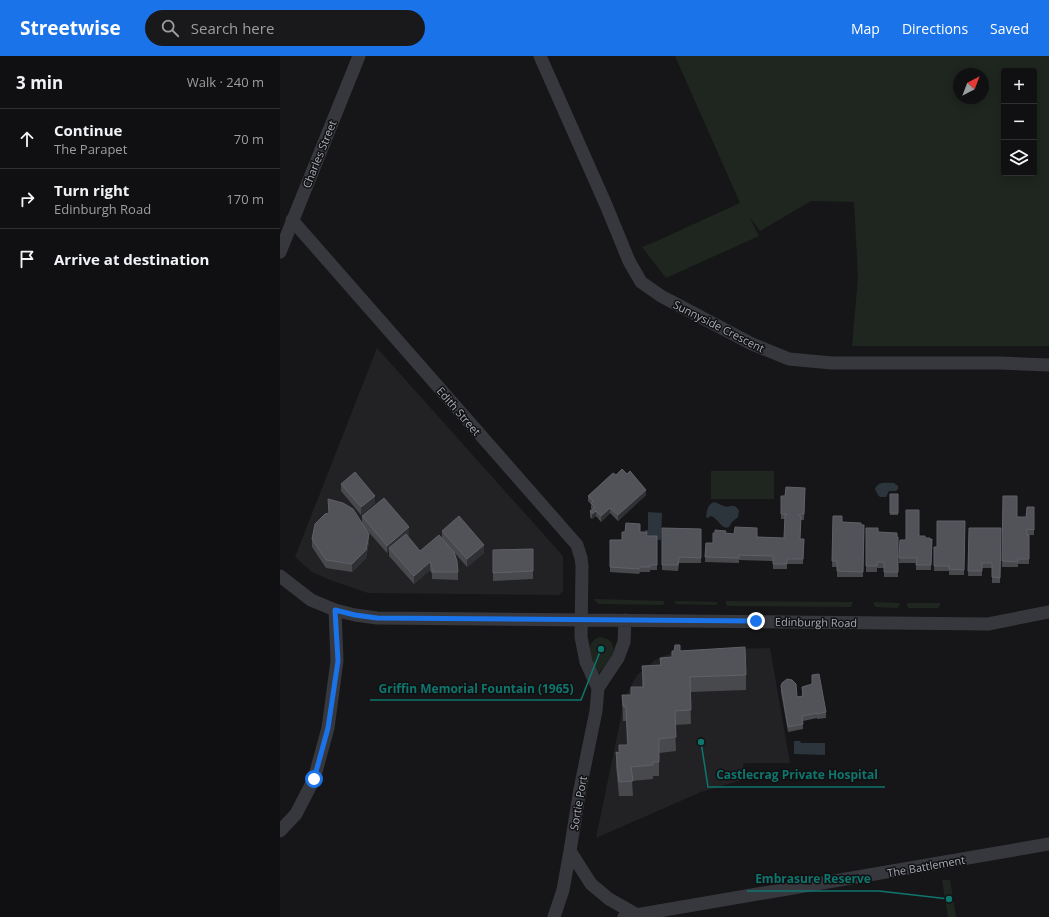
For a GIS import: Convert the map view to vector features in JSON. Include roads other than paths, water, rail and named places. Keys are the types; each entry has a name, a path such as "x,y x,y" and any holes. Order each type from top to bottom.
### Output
{"street":[{"name":"Charles Street","path":"280,252 358,56"},
{"name":"Sunnyside Crescent","path":"540,56 606,205 628,261 641,282 661,296 752,344 789,359 832,363 1000,363 1049,365"},
{"name":"Edith Street","path":"292,220 577,545 582,566 581,619"},
{"name":"Edinburgh Road","path":"280,576 311,600 335,610 377,618 988,624 1049,612"},
{"path":"280,831 296,814 314,779 328,728 338,661 335,610"},
{"name":"Sortie Port","path":"581,619 581,637 586,662 598,688"},
{"name":"Sortie Port","path":"554,917 563,890 580,789 596,711 598,688 618,658 622,648 624,642 625,620"},
{"name":"The Battlement","path":"624,917 1049,844"},
{"path":"570,851 591,884 609,899 637,915"}],"place":[{"name":"Griffin Memorial Fountain (1965)","path":"601,649"},
{"name":"Castlecrag Private Hospital","path":"701,742"},
{"name":"Embrasure Reserve","path":"949,899"}]}
